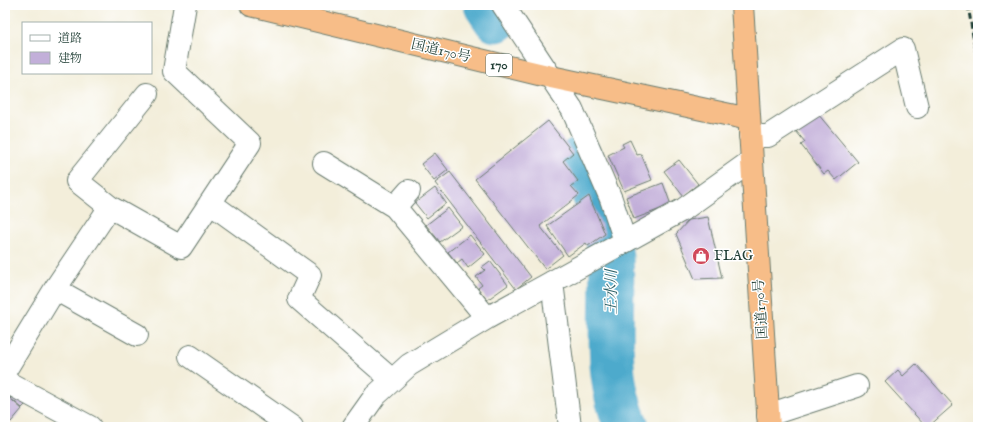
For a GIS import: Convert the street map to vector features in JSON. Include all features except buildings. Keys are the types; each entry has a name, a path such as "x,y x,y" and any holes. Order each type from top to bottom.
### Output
{"highway":[{"name":"国道170号","path":"251,5 551,77 750,127"},
{"name":"国道170号","path":"742,5 769,421"}],"street":[{"path":"147,94 77,181 110,208 181,247 250,143 174,71 185,5"},
{"path":"503,5 572,109 611,199 615,246"},
{"path":"750,127 768,136 903,49 917,107"},
{"path":"352,427 375,396 409,365 488,318 684,209 752,161"},
{"path":"324,163 395,207 488,318"},
{"path":"395,207 409,191"},
{"path":"210,203 310,275 299,299 392,380"},
{"path":"5,371 55,289 110,208"},
{"path":"552,282 570,427"},
{"path":"55,289 137,335"},
{"path":"190,356 292,427"},
{"path":"5,381 90,427"},
{"path":"769,421 857,386"}],"waterway":[{"name":"王水川","path":"486,5 496,20"},
{"name":"王水川","path":"580,159 599,207 607,233 611,258 612,280 612,365 619,406 627,427"}],"railway":[{"path":"968,5 978,67"}],"place":[{"name":"FLAG","path":"701,256"}]}
